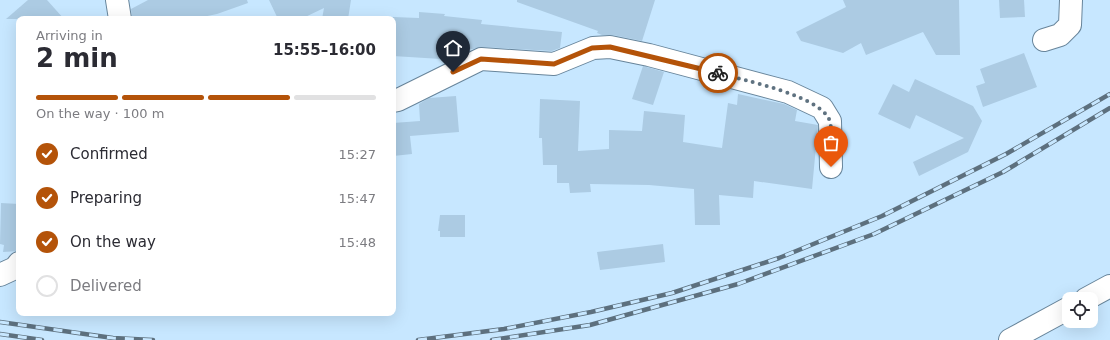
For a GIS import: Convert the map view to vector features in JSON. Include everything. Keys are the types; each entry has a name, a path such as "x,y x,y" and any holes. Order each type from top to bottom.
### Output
{"street":[{"path":"117,0 120,16"},
{"path":"1044,40 1060,35 1070,25 1071,0"},
{"path":"396,100 481,59 554,64 592,48 610,47 648,55 788,92 822,108 830,120 831,167"},
{"path":"0,275 16,268"},
{"path":"1098,292 1110,286"},
{"path":"1010,340 1062,312"}],"building":[{"path":"28,0 47,0 61,16 16,16 16,19 6,19"},
{"path":"148,0 247,0 248,3 207,16 132,16 131,9"},
{"path":"269,0 351,0 348,16 323,16 324,8 307,16 277,16"},
{"path":"517,0 655,0 642,41 613,35 602,35 597,33 598,31 517,2"},
{"path":"843,0 959,0 960,55 936,55 923,32 866,55 861,43 843,53 801,41 796,32 846,7"},
{"path":"999,0 1024,0 1025,17 1000,18"},
{"path":"419,12 445,14 444,16 482,20 481,24 562,32 560,48 552,51 482,47 473,49 442,47 441,59 396,56 396,17 419,18"},
{"path":"1024,53 1037,87 983,107 976,86 985,83 980,69"},
{"path":"643,66 664,72 653,105 632,99"},
{"path":"915,79 973,106 982,121 968,152 919,176 913,162 964,138 916,115 910,129 878,114 893,84 909,92"},
{"path":"738,94 784,104 797,110 795,121 818,125 812,189 754,181 753,198 719,195 720,225 695,225 694,189 649,185 590,184 591,192 570,193 569,183 557,183 557,165 543,165 542,138 539,138 540,99 580,101 578,151 609,149 609,130 642,131 644,111 685,115 683,142 722,148 728,103 737,105"},
{"path":"456,96 459,132 410,136 412,154 396,156 396,123 420,121 419,104 429,98"},
{"path":"1,203 16,204 16,251 3,252 4,245 0,244"},
{"path":"440,215 465,215 465,237 440,237 440,231 438,231"},
{"path":"663,244 665,262 600,270 597,252"}],"railway":[{"path":"418,340 504,329 591,312 672,293 779,258 882,216 1006,154 1110,94"},
{"path":"492,340 590,325 738,284 874,234 1003,172 1110,108"},
{"path":"0,322 113,338 153,340"},
{"path":"0,334 42,340"}],"way so far":[{"path":"718,73 788,92 822,108 830,120 831,167"}],"route":[{"path":"453,72 481,59 554,64 572,58 592,48 610,47 718,73"}]}
